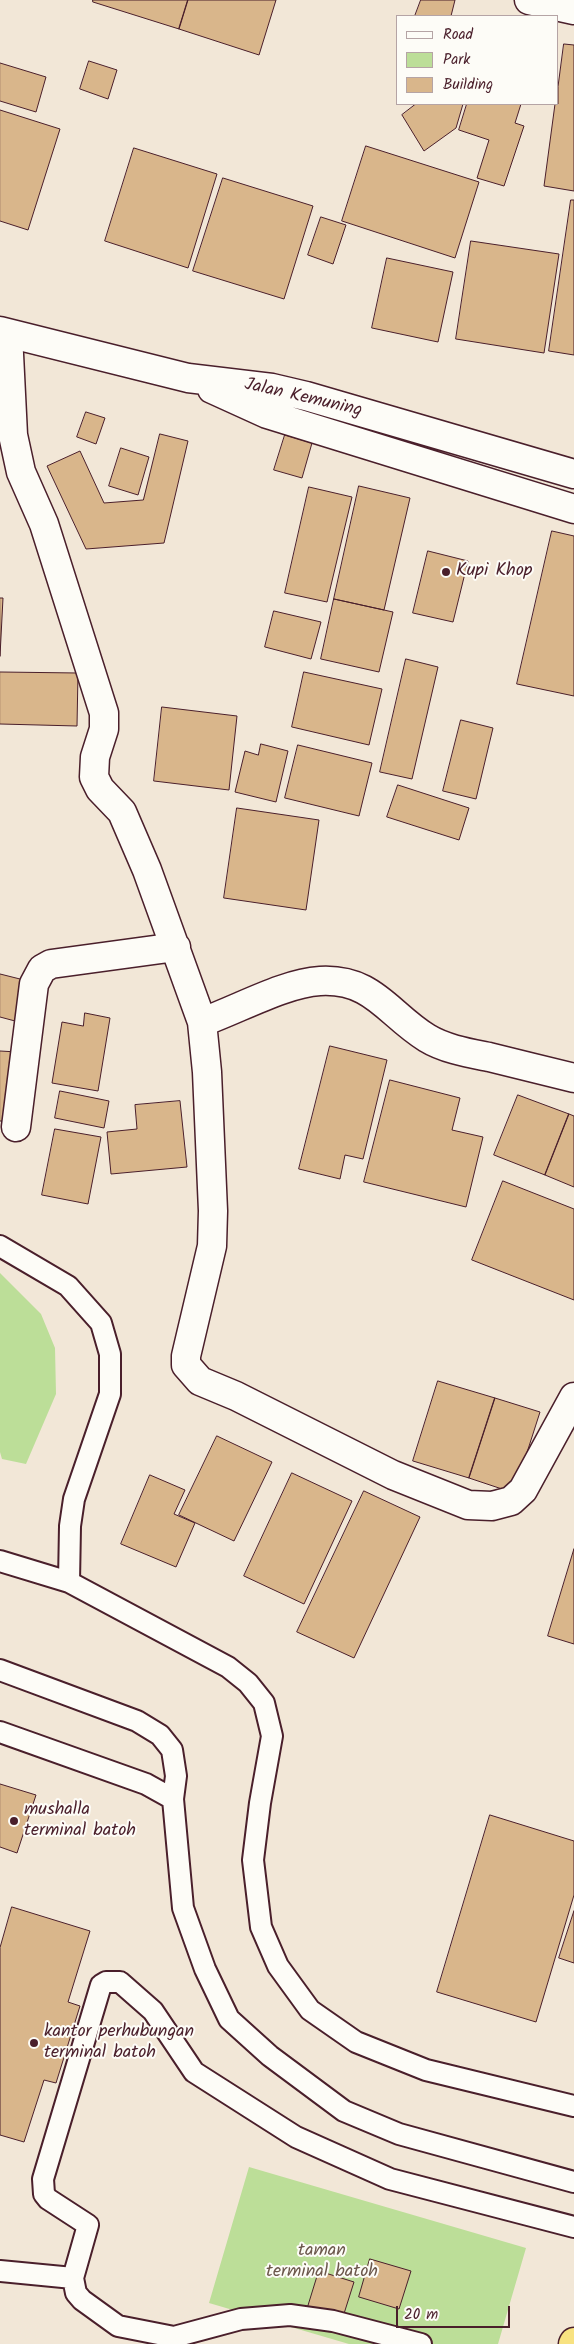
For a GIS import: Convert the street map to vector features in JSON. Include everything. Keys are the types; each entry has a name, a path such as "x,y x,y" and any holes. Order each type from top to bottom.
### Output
{"street":[{"path":"529,0 574,10"},
{"path":"4,332 13,435 21,472 44,524 104,713 104,729 95,757 94,777 100,789 122,812 147,870 202,1022 207,1072 212,1246 186,1356 186,1365 200,1381 236,1396 392,1475 468,1504 492,1506 511,1501 523,1490 574,1396"},
{"name":"Jalan Kemuning","path":"4,332 188,378 272,388 306,396 574,474"},
{"path":"188,378 267,414 574,509"},
{"path":"16,1127 34,984 42,969 51,964 176,947"},
{"path":"202,1022 296,985 320,981 346,982 371,992 406,1023 430,1039 460,1051 574,1078"}],"lane":[{"path":"0,1246 68,1286 101,1323 110,1354 110,1394 74,1499 70,1526 69,1582"},
{"path":"0,1561 69,1582 228,1667 248,1683 264,1703 272,1736 260,1803 253,1860 261,1927 278,1966 310,2010 356,2042 426,2070 574,2106"},
{"path":"0,1670 137,1722 160,1735 172,1750 176,1776 173,1799 183,1908 205,1969 229,2019 270,2056 344,2112 400,2134 574,2182"},
{"path":"0,1732 146,1784 173,1799"},
{"path":"422,2344 332,2321 290,2315 241,2319 174,2337 118,2326 82,2300 76,2293 74,2278 88,2225 48,2199 44,2194 43,2179 101,1985 113,1980 120,1982 153,2011 194,2072 296,2138 390,2179 574,2227"},
{"path":"0,2271 74,2278"}],"green space":[{"path":"0,1273 41,1314 55,1348 56,1394 26,1464 2,1459 0,1452"},
{"name":"taman terminal batoh","path":"249,2167 526,2248 498,2344 349,2344 209,2303"}],"building":[{"path":"93,0 188,0 179,29 93,2"},
{"path":"188,0 276,0 259,55 179,29"},
{"path":"421,0 455,0 451,15 415,15"},
{"path":"564,44 574,45 574,191 544,186 555,105 559,105 559,80"},
{"path":"89,61 117,70 108,99 80,89"},
{"path":"0,63 46,77 36,112 0,101"},
{"path":"415,105 463,105 456,128 424,151 402,115"},
{"path":"467,105 521,105 515,123 524,126 504,186 477,178 489,140 459,130"},
{"path":"0,110 60,129 28,230 0,221"},
{"path":"366,146 479,182 455,258 342,221"},
{"path":"134,148 217,174 188,268 105,241"},
{"path":"223,178 313,206 284,299 193,271"},
{"path":"571,200 574,200 574,355 549,351"},
{"path":"321,217 346,225 333,264 308,255"},
{"path":"471,241 559,254 544,353 456,339"},
{"path":"387,258 453,272 438,342 372,328"},
{"path":"86,412 105,418 96,444 77,437"},
{"path":"160,434 188,441 164,543 86,549 47,466 80,451 104,503 143,500"},
{"path":"285,435 312,443 302,478 274,470"},
{"path":"121,448 149,457 138,495 109,486"},
{"path":"359,486 410,498 384,610 334,599"},
{"path":"309,487 352,497 327,602 285,593"},
{"path":"552,531 574,536 574,696 517,684"},
{"path":"428,551 468,561 453,622 413,613"},
{"path":"0,598 3,598 0,656"},
{"path":"334,599 393,612 379,672 321,659"},
{"path":"274,611 321,622 311,659 265,647"},
{"path":"406,659 438,667 412,779 380,772"},
{"path":"0,672 78,673 77,726 0,724"},
{"path":"304,672 382,689 369,745 292,727"},
{"path":"162,707 237,716 229,790 154,781"},
{"path":"461,720 493,728 476,799 443,791"},
{"path":"261,744 288,751 276,802 235,792 245,751 258,755"},
{"path":"298,745 372,763 359,816 285,798"},
{"path":"398,785 469,808 459,840 387,817"},
{"path":"237,808 319,820 306,910 224,898"},
{"path":"0,974 24,980 15,1021 0,1017"},
{"path":"85,1013 110,1018 98,1091 52,1083 62,1022 83,1026"},
{"path":"330,1046 387,1060 363,1159 345,1155 340,1179 299,1169"},
{"path":"0,1051 17,1052 12,1122 0,1121"},
{"path":"390,1080 460,1098 452,1130 483,1137 466,1207 364,1182"},
{"path":"60,1091 109,1101 104,1128 55,1118"},
{"path":"518,1095 569,1114 545,1175 494,1155"},
{"path":"180,1101 187,1167 111,1174 107,1132 137,1129 135,1105"},
{"path":"569,1114 574,1116 574,1187 545,1175"},
{"path":"55,1129 101,1137 88,1204 42,1195"},
{"path":"503,1181 574,1209 574,1300 472,1260"},
{"path":"438,1381 495,1398 469,1478 413,1461"},
{"path":"495,1398 540,1412 514,1493 469,1478"},
{"path":"217,1436 272,1462 234,1541 179,1515"},
{"path":"292,1473 352,1501 304,1604 244,1576"},
{"path":"150,1475 185,1490 174,1514 195,1523 176,1567 121,1544"},
{"path":"364,1491 420,1517 354,1658 297,1632"},
{"path":"574,1549 574,1644 548,1636"},
{"name":"mushalla terminal batoh","path":"0,1784 36,1795 17,1853 0,1847"},
{"path":"490,1815 574,1841 574,1895 536,2022 437,1992"},
{"name":"kantor perhubungan terminal batoh","path":"12,1907 90,1931 68,2002 80,2006 56,2083 44,2080 24,2142 0,2135 0,1948"},
{"path":"574,1911 574,1963 559,1958"},
{"path":"370,2259 411,2271 399,2309 359,2297"},
{"path":"319,2271 354,2282 342,2320 307,2310"}],"place":[{"name":"Kupi Khop","path":"446,572"},
{"name":"mushalla terminal batoh","path":"14,1821"},
{"name":"kantor perhubungan terminal batoh","path":"34,2043"}]}
